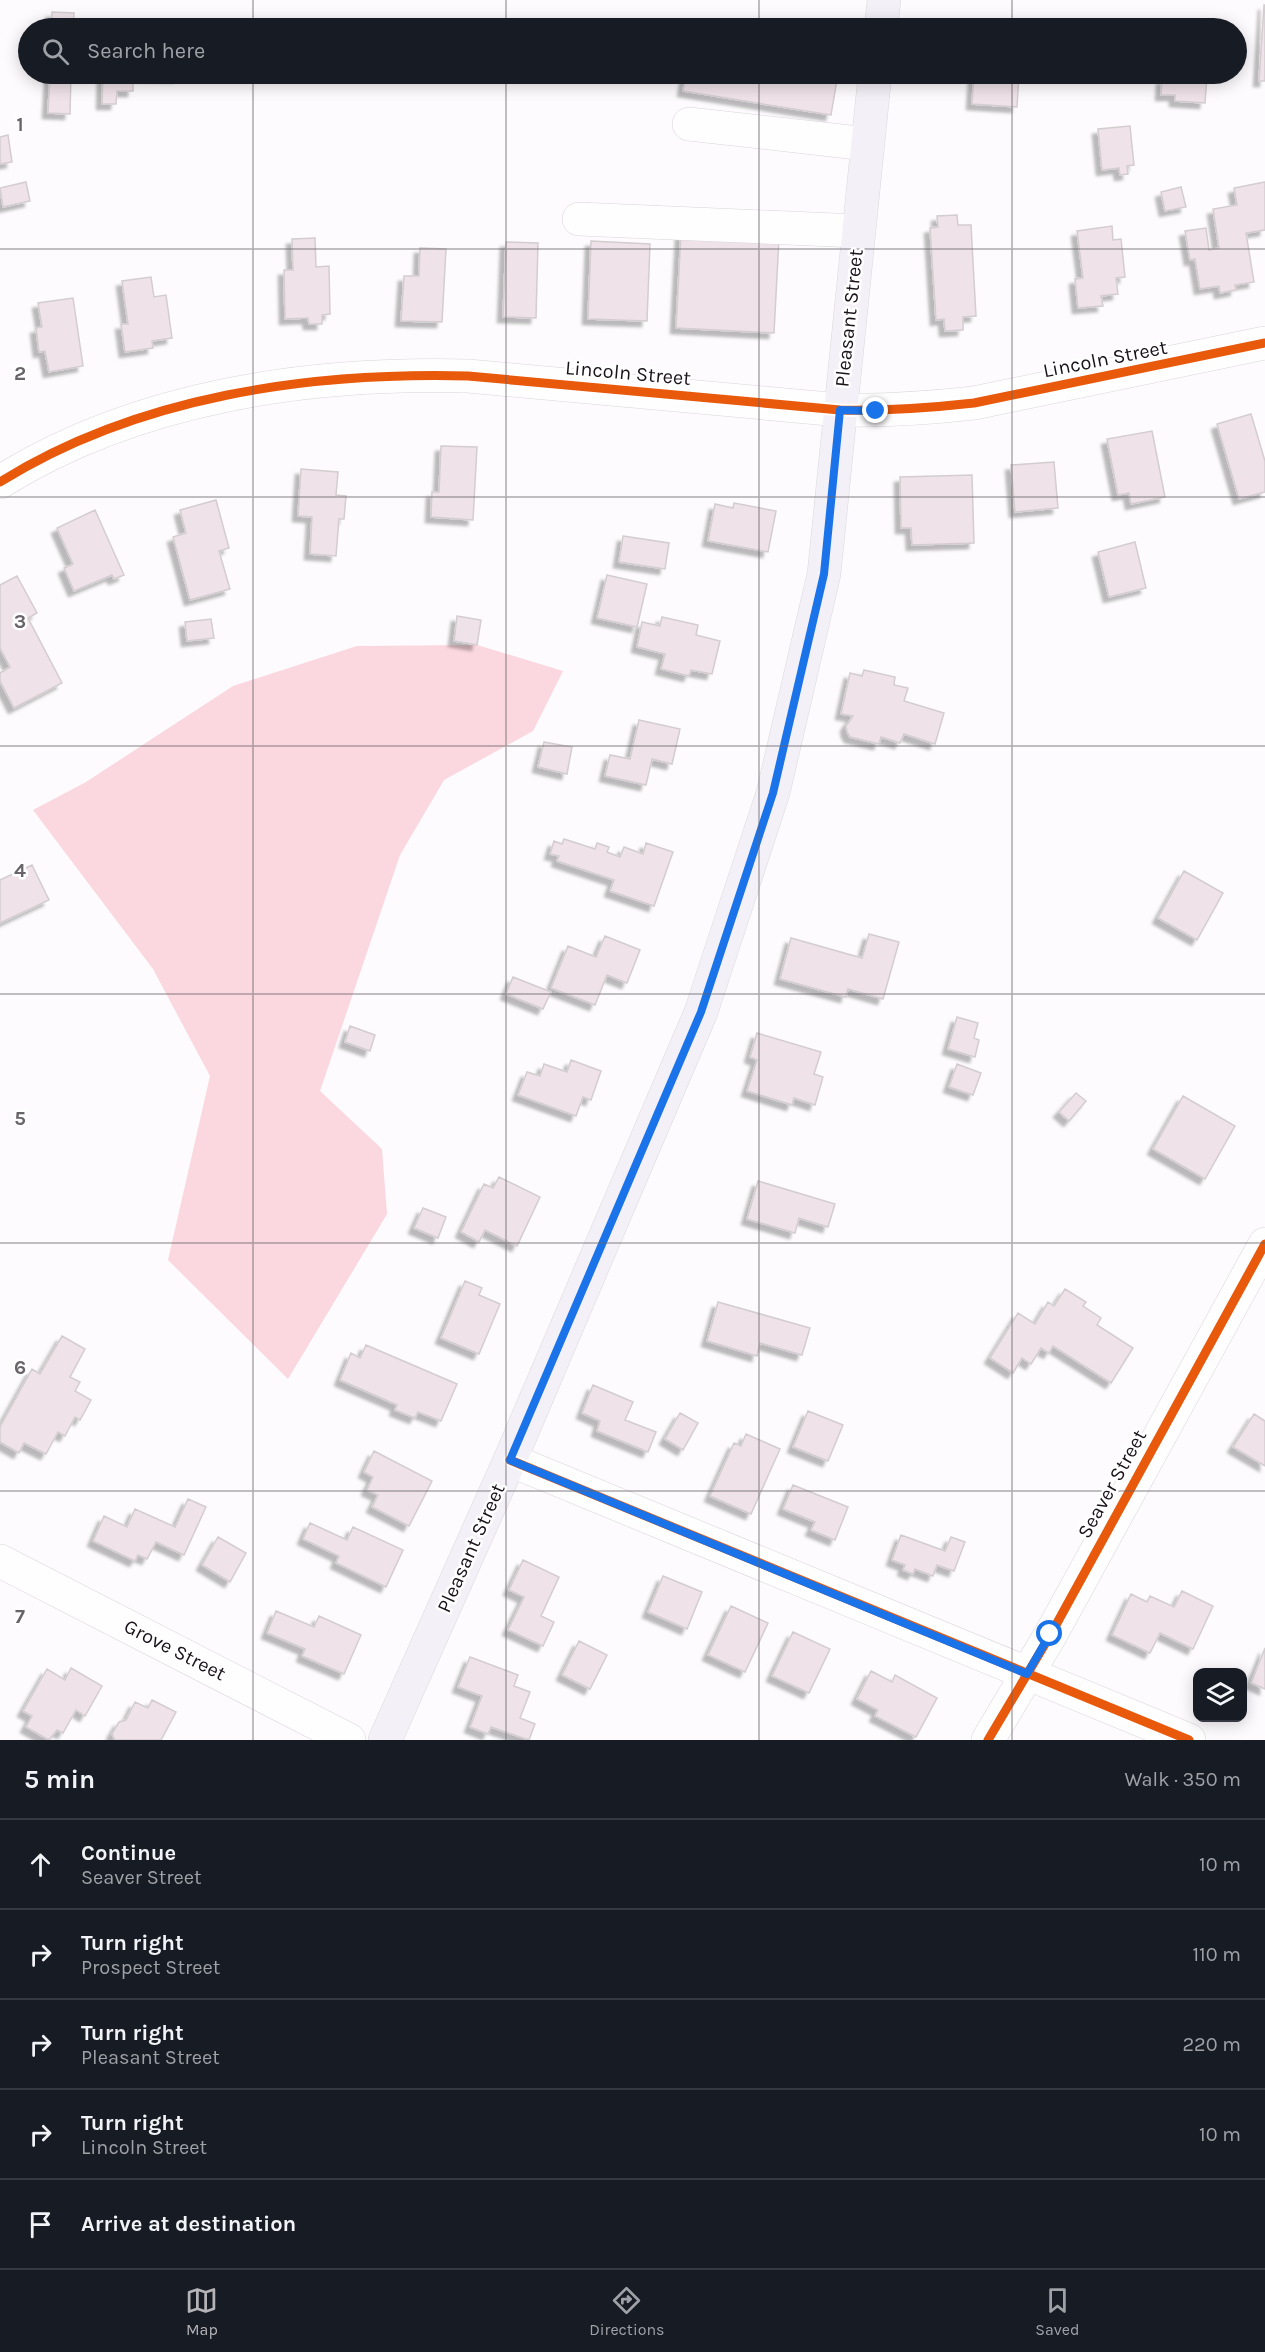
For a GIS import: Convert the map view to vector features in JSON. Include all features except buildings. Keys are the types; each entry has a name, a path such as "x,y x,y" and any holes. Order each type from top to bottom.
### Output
{"main road":[{"path":"882,18 884,0"},
{"name":"Pleasant Street","path":"385,1740 510,1460 701,1012 773,793 824,574 874,84"}],"street":[{"path":"689,123 867,144"},
{"path":"579,219 858,231"},
{"name":"Lincoln Street","path":"0,482 69,445 139,418 217,398 297,384 413,375 468,376 840,410 926,409 974,403 1265,343"},
{"name":"Seaver Street","path":"988,1740 1027,1674 1265,1244"},
{"path":"510,1460 1189,1740"},
{"name":"Grove Street","path":"0,1561 350,1740"}],"shaded area":[{"path":"477,645 563,671 533,731 444,780 400,855 320,1091 382,1149 387,1214 288,1379 168,1260 210,1076 153,969 33,810 86,782 233,686 357,646"}],"cycle path":[{"path":"0,482 53,453 109,429 167,410 226,395 286,385 347,379 468,376 840,410 890,410 974,403 1265,343"},
{"path":"988,1740 1051,1634 1265,1244"},
{"path":"510,1460 1189,1740"}],"route":[{"path":"876,411 840,410 824,574 773,793 701,1012 510,1460 1027,1674 1050,1634"}]}
